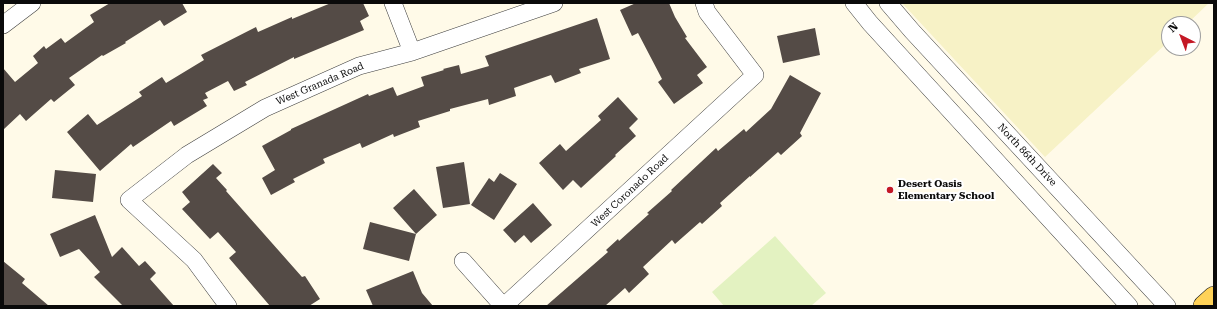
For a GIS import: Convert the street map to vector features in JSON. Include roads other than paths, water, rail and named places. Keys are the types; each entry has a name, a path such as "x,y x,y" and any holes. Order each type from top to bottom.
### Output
{"main road":[{"path":"1204,306 1214,297"}],"street":[{"path":"3,25 32,3"},
{"path":"393,3 412,52"},
{"name":"West Granada Road","path":"228,306 194,260 129,200 187,154 265,108 359,66 412,52 554,3"},
{"name":"West Coronado Road","path":"504,306 755,76 706,12 704,3"},
{"path":"854,3 870,23 1129,306"},
{"name":"North 86th Drive","path":"888,3 912,31 1167,306"},
{"path":"463,260 504,306"}],"place":[{"name":"Desert Oasis Elementary School","path":"890,190"}]}
